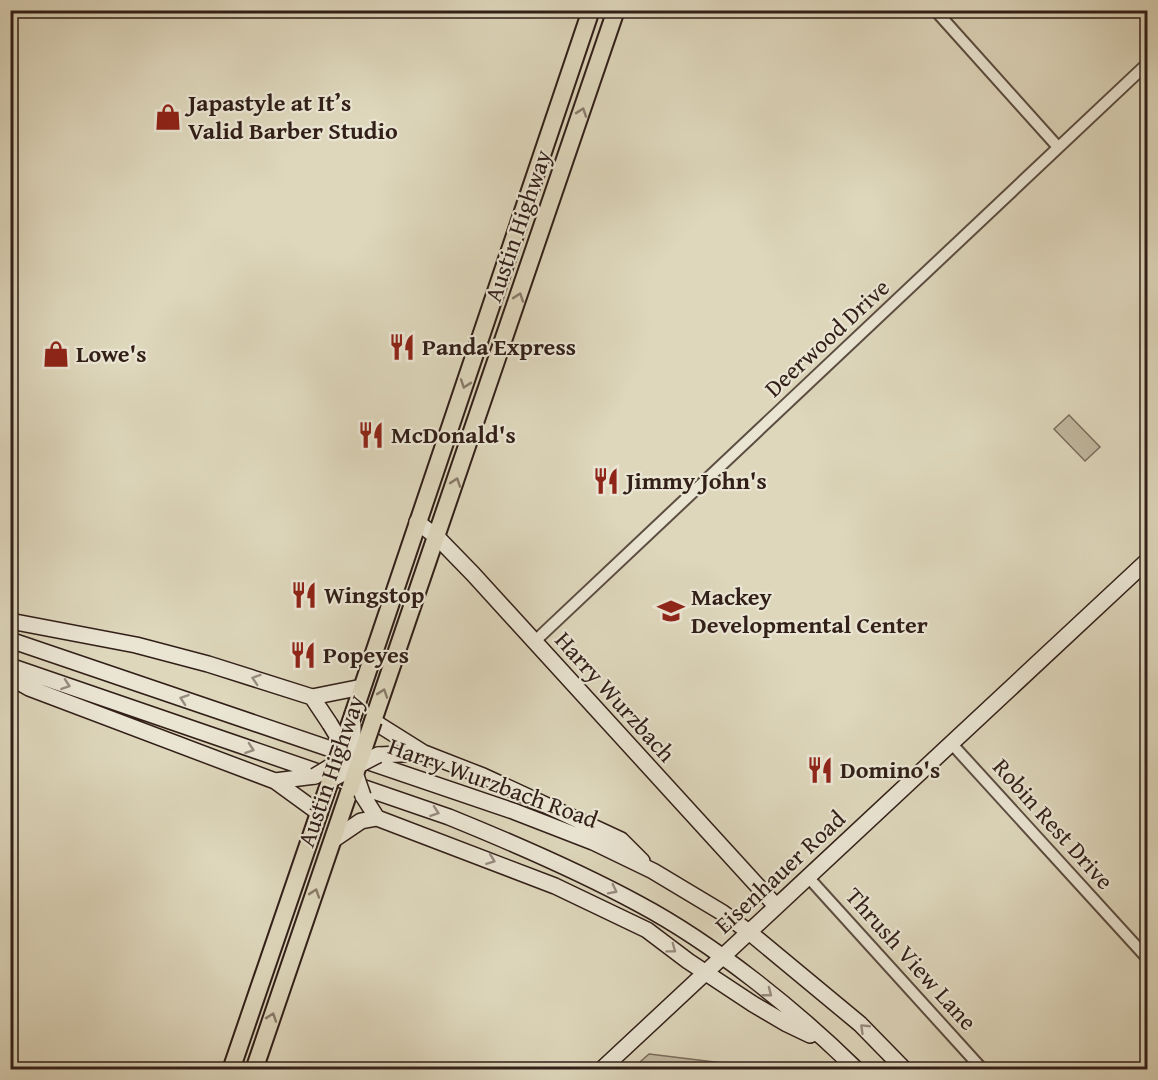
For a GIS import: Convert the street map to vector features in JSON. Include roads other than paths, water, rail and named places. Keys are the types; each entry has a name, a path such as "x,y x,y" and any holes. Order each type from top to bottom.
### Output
{"main road":[{"name":"Austin Highway","path":"254,1070 333,840 349,765 353,715 591,10"},
{"name":"Austin Highway","path":"231,1070 330,780 349,765 367,738 616,10"},
{"name":"Harry Wurzbach","path":"417,522 437,537 776,906"},
{"name":"Eisenhauer Road","path":"601,1070 1148,560"},
{"path":"10,621 136,645 207,664 312,698 362,687"},
{"name":"Harry Wurzbach Road","path":"10,640 513,811 593,842 653,871 723,913 860,1024 905,1070"},
{"path":"10,645 30,646"},
{"name":"Harry Wurzbach Road","path":"10,666 468,824 585,876 641,905 722,957 793,1012 857,1070"},
{"path":"10,677 29,688 275,781 319,813"},
{"path":"312,698 349,765 363,796 377,818"},
{"path":"373,721 423,753 483,776 621,840 653,871"},
{"path":"275,781 315,776 378,755 423,753"},
{"path":"333,840 361,821 377,818 555,886 647,930 706,972 788,1024 827,1043"},
{"path":"290,965 281,959 278,952 301,885 299,871"}],"street":[{"path":"935,10 1058,147"},
{"name":"Deerwood Drive","path":"534,642 1148,63"},
{"name":"Robin Rest Drive","path":"951,743 1148,959"},
{"name":"Thrush View Lane","path":"808,877 983,1070"}],"place":[{"name":"Japastyle at It’s Valid Barber Studio","path":"168,117"},
{"name":"Panda Express","path":"402,347"},
{"name":"Lowe's","path":"56,354"},
{"name":"McDonald's","path":"371,435"},
{"name":"Jimmy John's","path":"606,481"},
{"name":"Wingstop","path":"304,595"},
{"name":"Mackey Developmental Center","path":"671,611"},
{"name":"Popeyes","path":"303,655"},
{"name":"Domino's","path":"820,770"}]}
